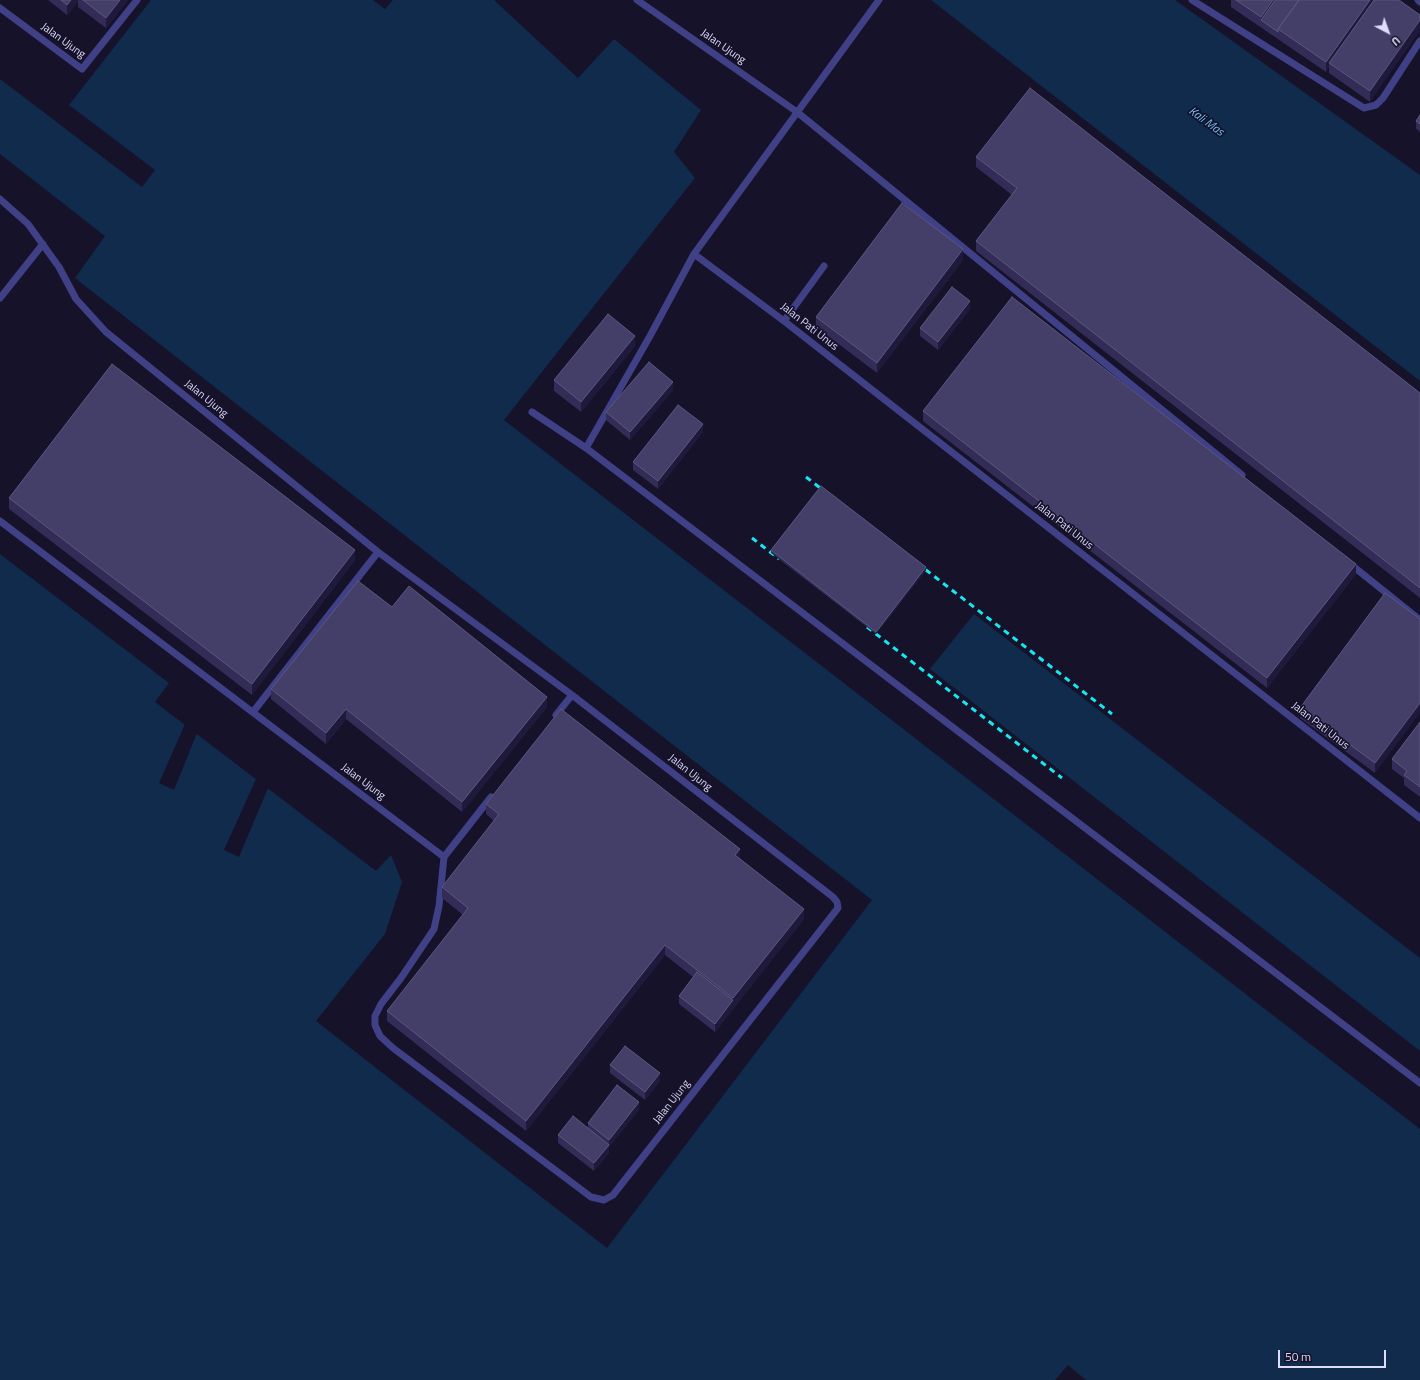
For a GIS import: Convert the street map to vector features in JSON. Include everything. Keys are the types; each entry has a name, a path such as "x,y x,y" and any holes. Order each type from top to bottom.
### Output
{"lane":[{"name":"Jalan Ujung","path":"0,8 82,69 137,0"},
{"name":"Jalan Ujung","path":"637,0 797,112 1247,479"},
{"path":"586,448 650,336 694,254 879,0"},
{"path":"1192,0 1364,108 1376,106 1383,98 1420,41"},
{"name":"Jalan Ujung","path":"0,199 28,224 59,267 76,299 106,332 378,552 572,695 833,897 837,902 838,908 613,1195 604,1200 591,1197 393,1048 380,1036 375,1025 375,1016 381,1004 401,978 434,928 440,898 444,857 0,521"},
{"path":"0,298 43,244"},
{"name":"Jalan Pati Unus","path":"694,254 784,321 1420,818"},
{"path":"784,321 824,266"},
{"path":"532,412 586,448 1420,1083"},
{"path":"253,712 378,552"},
{"path":"1346,560 1420,620"},
{"path":"552,720 572,695"},
{"path":"444,857 498,788"}],"water":[{"path":"151,0 373,0 385,9 393,0 494,0 578,78 614,39 701,110 674,152 695,178 504,420 1420,1129 1420,1380 1086,1380 1068,1365 1055,1380 0,1380 0,554 169,683 155,702 376,871 391,855 402,882 385,934 316,1021 607,1248 872,900 75,278 105,236 0,154 0,79 142,187 155,170 69,105"},
{"name":"Kali Mas","path":"931,0 1175,0 1420,175 1420,381"},
{"path":"974,614 1420,958 1420,1051 930,669"}],"pier":[{"path":"185,724 197,733 174,790 159,783"},
{"path":"256,779 268,788 239,857 224,850"}],"building":[{"path":"61,0 71,0 67,5"},
{"path":"83,0 120,0 106,18"},
{"path":"1236,0 1273,0 1261,17"},
{"path":"1275,0 1299,0 1278,29 1278,32 1261,20"},
{"path":"1299,0 1370,0 1326,62 1278,29"},
{"path":"1374,0 1399,0 1420,15 1420,20 1370,91 1329,63"},
{"path":"1030,88 1420,393 1420,588 976,241 1017,188 976,157"},
{"path":"1420,115 1420,124 1416,121"},
{"path":"902,203 963,249 877,363 816,317"},
{"path":"952,287 970,301 938,342 920,328"},
{"path":"1012,297 1356,564 1267,678 923,411"},
{"path":"608,314 635,336 581,402 554,380"},
{"path":"649,362 673,382 630,432 606,412"},
{"path":"112,364 355,550 252,684 9,498"},
{"path":"678,405 703,424 658,481 633,462"},
{"path":"821,486 926,567 876,632 771,550"},
{"path":"358,581 392,607 409,586 547,697 462,802 346,709 326,733 271,689"},
{"path":"1385,593 1420,619 1420,703 1375,763 1300,708"},
{"path":"561,709 740,849 735,855 804,909 733,998 665,945 526,1121 387,1011 468,908 442,887 499,814 486,804"},
{"path":"1420,722 1420,787 1404,775 1407,771 1392,759"},
{"path":"697,972 733,1000 715,1024 679,996"},
{"path":"625,1046 660,1073 645,1092 610,1065"},
{"path":"617,1085 639,1102 609,1140 588,1123"},
{"path":"573,1116 609,1145 594,1163 558,1135"}],"railway":[{"path":"806,477 828,494"},
{"path":"752,538 779,559"},
{"path":"917,563 1112,714"},
{"path":"867,627 1062,778"}]}
